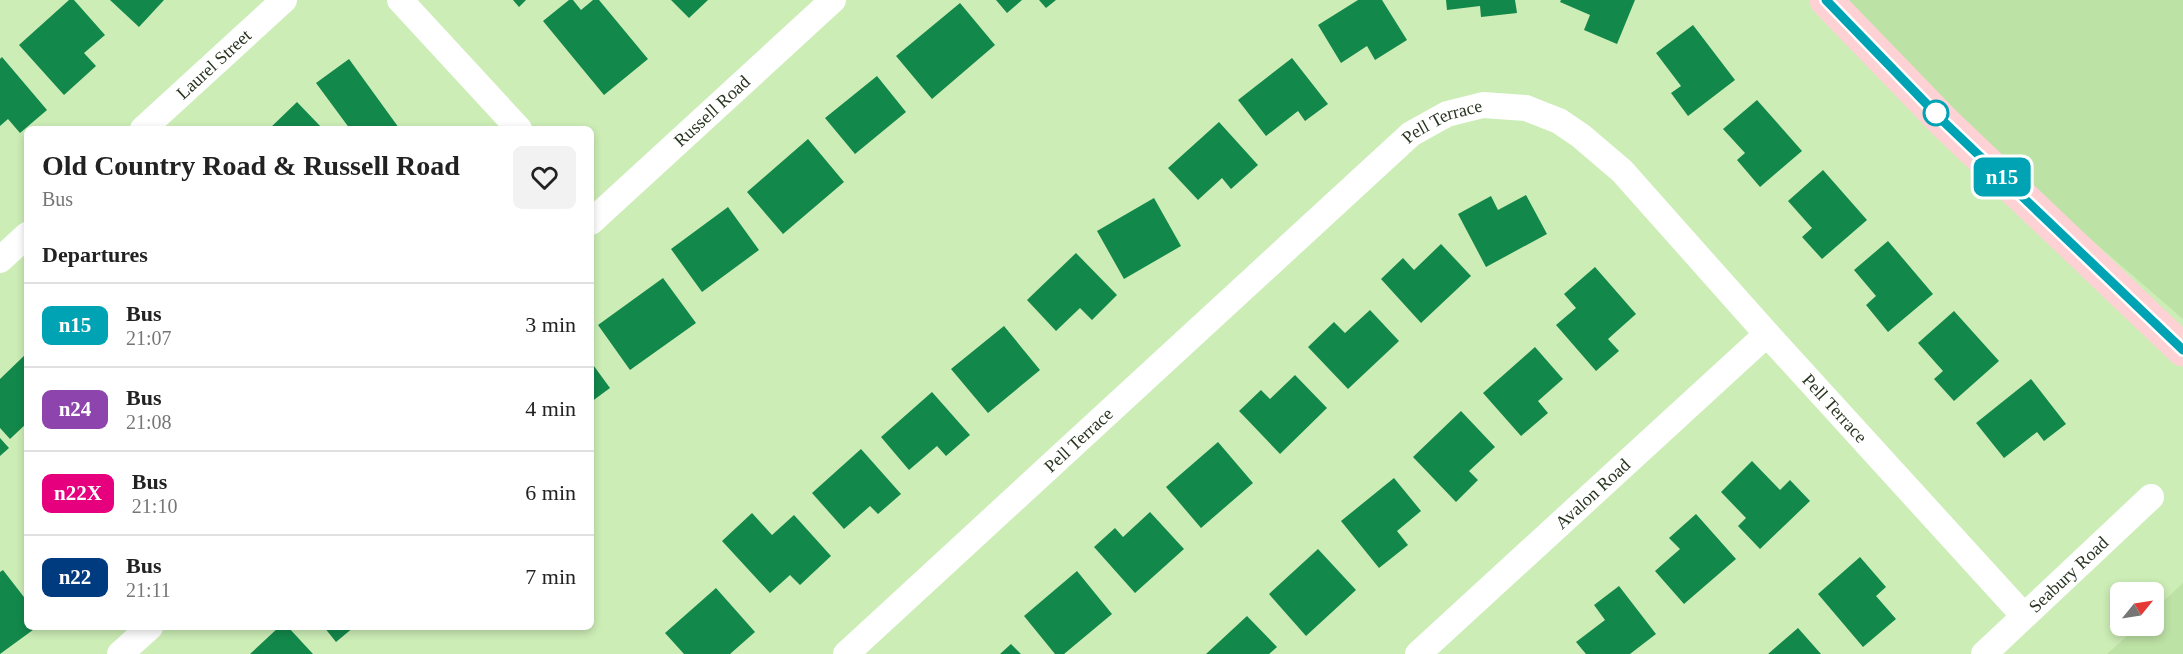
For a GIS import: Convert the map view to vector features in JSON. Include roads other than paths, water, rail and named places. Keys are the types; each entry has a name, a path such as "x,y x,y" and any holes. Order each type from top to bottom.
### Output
{"main road":[{"path":"1826,0 1944,122 2183,350"}],"street":[{"name":"Laurel Street","path":"146,126 284,0"},
{"path":"400,0 516,126"},
{"name":"Russell Road","path":"594,214 832,0"},
{"name":"Pell Terrace","path":"846,654 1411,134 1447,114 1483,105 1526,108 1559,121 1581,136 1622,171 2024,616"},
{"path":"0,260 24,238"},
{"name":"Avalon Road","path":"1418,654 1767,334"},
{"name":"Seabury Road","path":"1984,654 2151,497"},
{"path":"120,654 147,630"}]}
